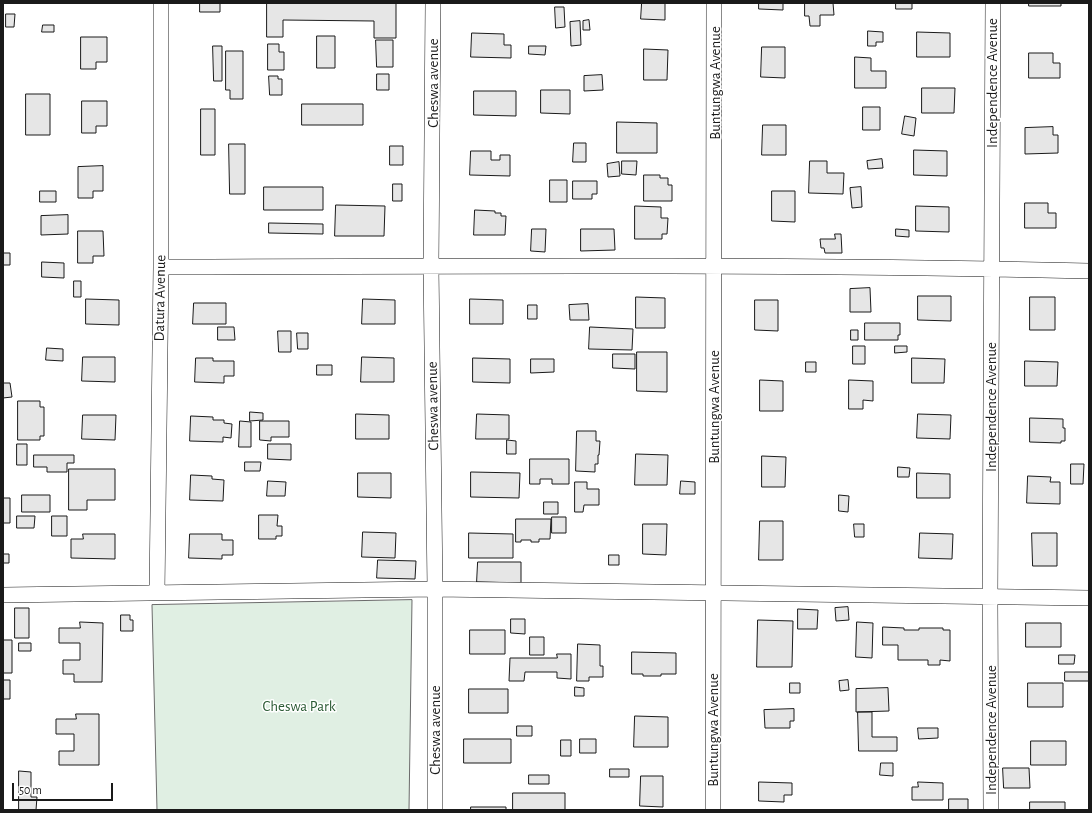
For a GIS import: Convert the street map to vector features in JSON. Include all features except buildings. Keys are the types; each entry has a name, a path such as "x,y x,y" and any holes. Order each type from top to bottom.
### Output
{"street":[{"name":"Datura Avenue","path":"156,593 161,267 161,3"},
{"name":"Cheswa avenue","path":"433,3 432,266 436,589 435,810"},
{"name":"Buntungwa Avenue","path":"713,810 715,267 714,3"},
{"name":"Independence Avenue","path":"991,810 990,597 993,3"},
{"path":"161,267 715,267 1089,271"},
{"path":"3,594 436,589 1089,598"}],"green space":[{"name":"Cheswa Park","path":"412,600 409,810 157,810 152,605"}]}
